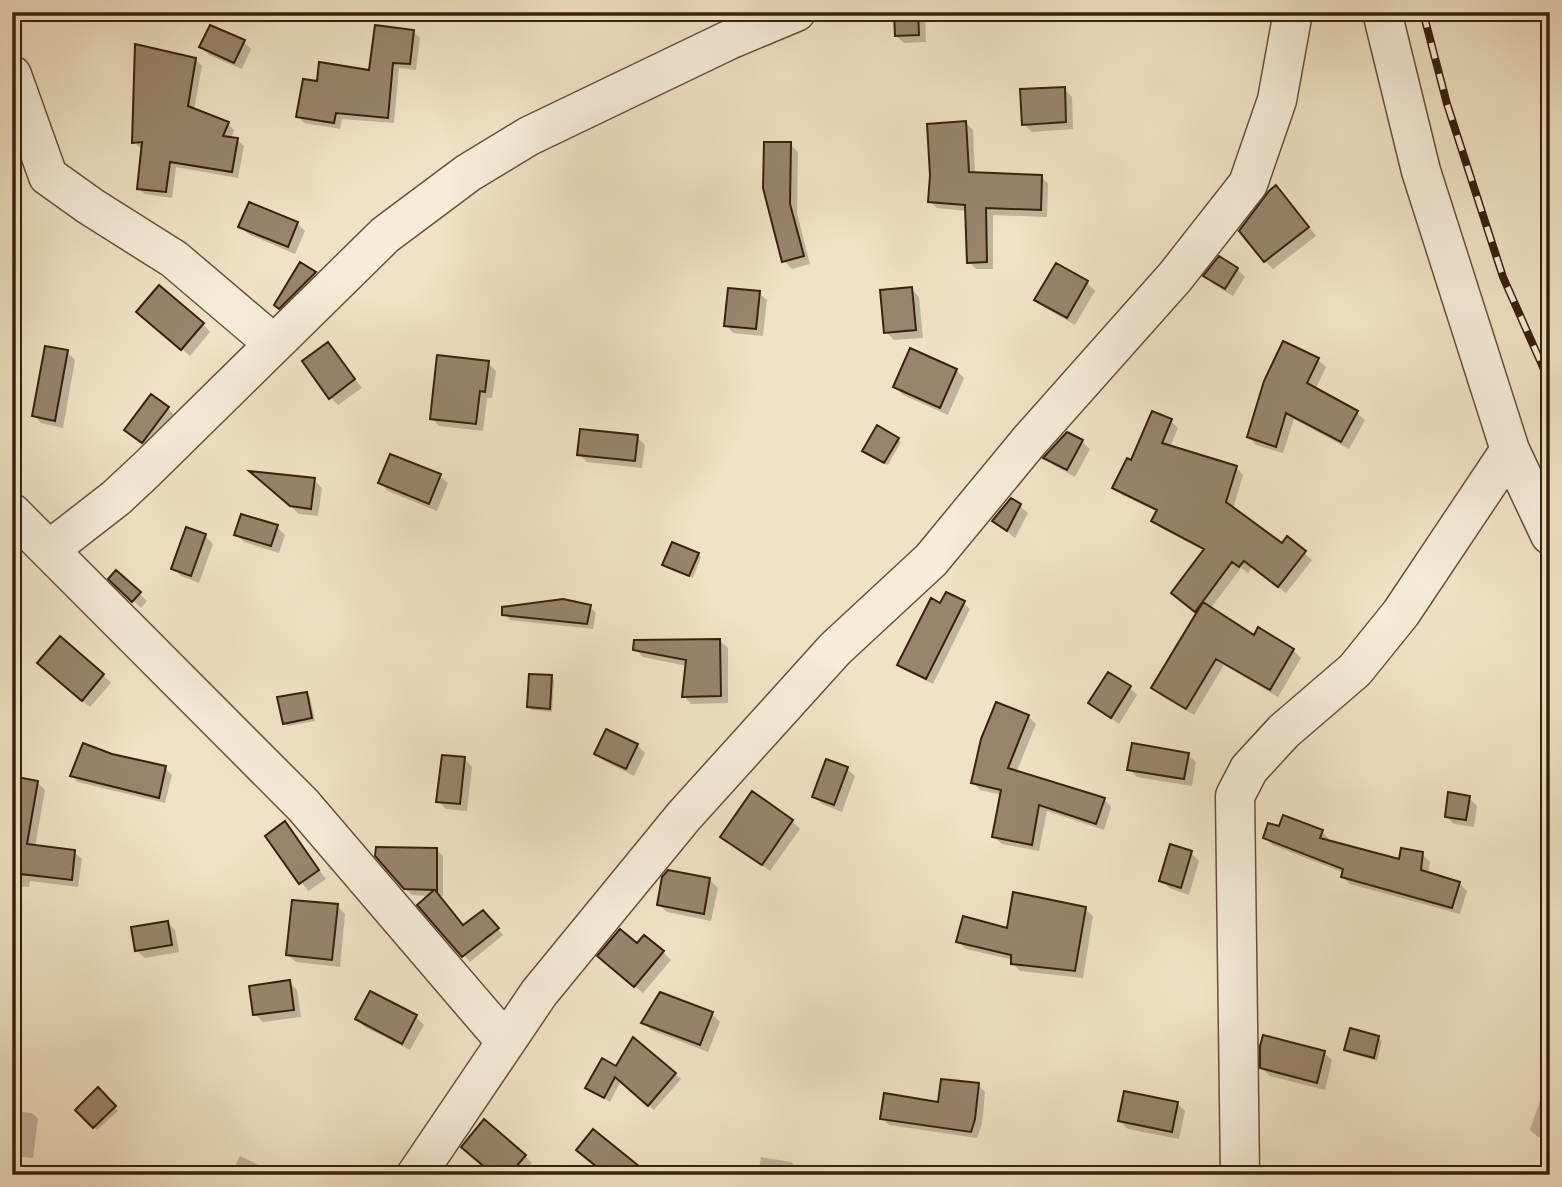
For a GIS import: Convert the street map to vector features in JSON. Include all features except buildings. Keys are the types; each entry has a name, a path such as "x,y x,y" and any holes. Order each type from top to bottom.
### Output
{"street":[{"path":"49,550 116,498 384,235 468,173 528,136 726,26 796,12"},
{"path":"416,1175 539,993 684,816 835,649 932,560 1030,440 1175,277 1248,184 1276,100 1293,12"},
{"path":"1382,12 1421,171 1510,450 1550,535"},
{"path":"12,75 48,176"},
{"path":"12,158 48,176 174,259 274,344"},
{"path":"1240,1175 1235,796 1249,769 1284,731 1355,670 1401,613 1510,450"},
{"path":"12,513 303,805 506,1042"}],"railway":[{"path":"1423,12 1447,104 1503,277 1550,383"}]}
